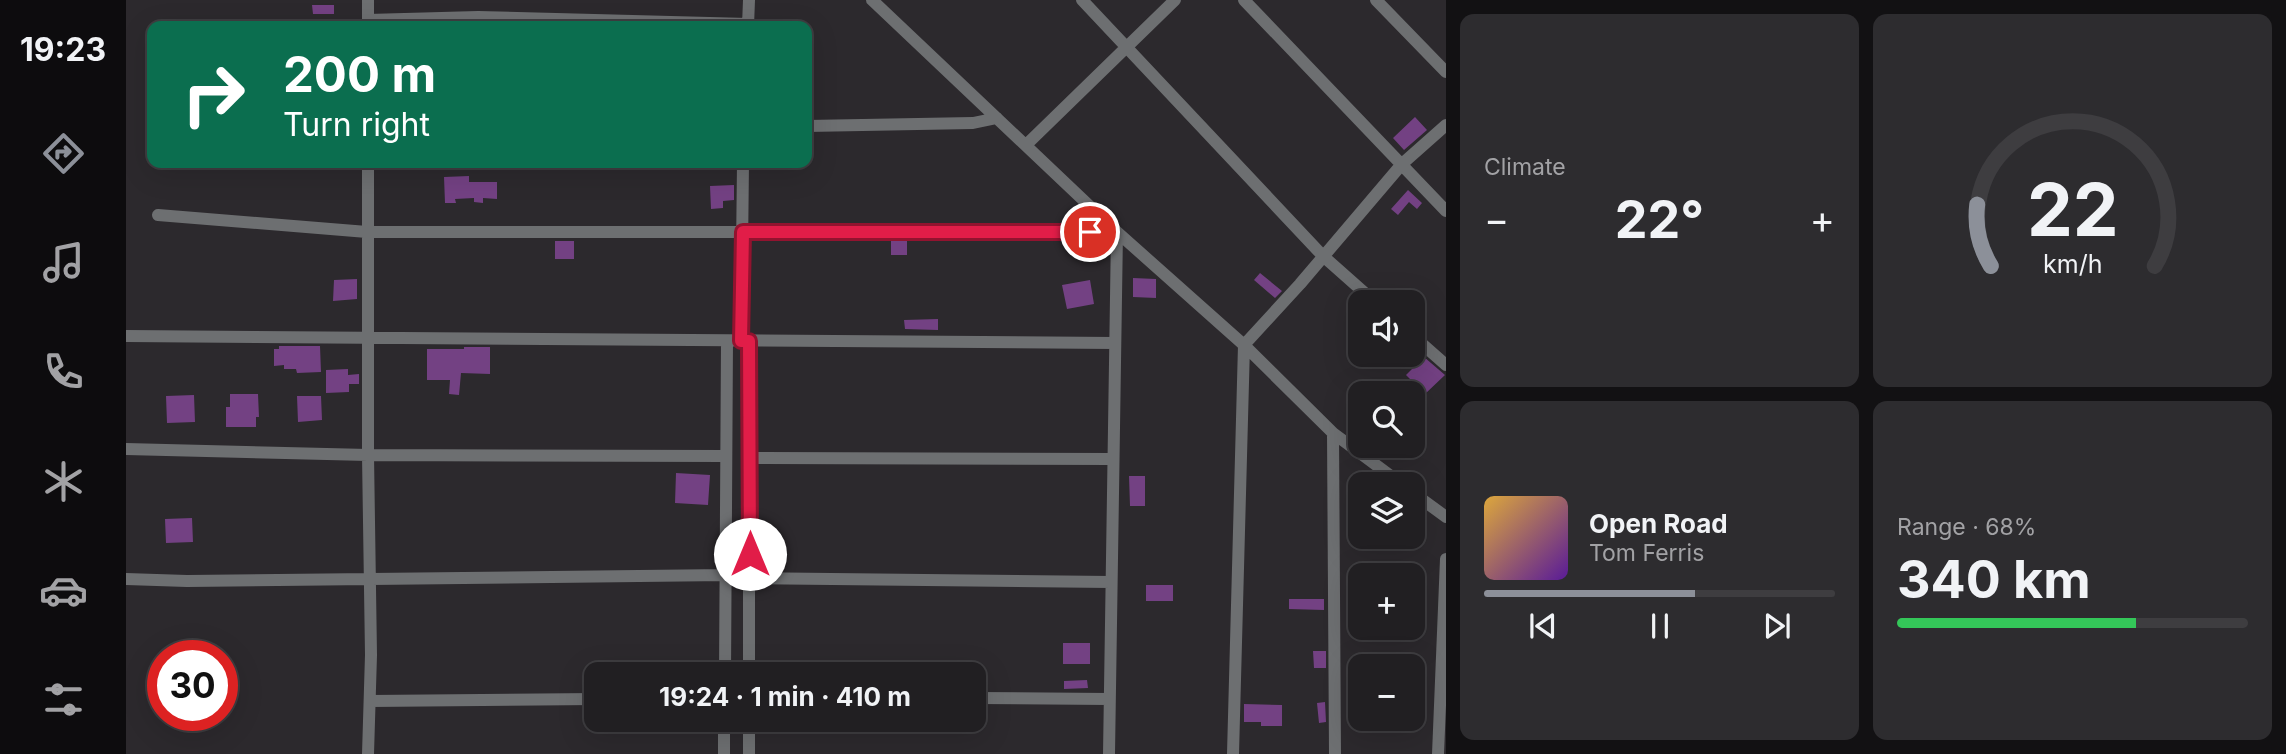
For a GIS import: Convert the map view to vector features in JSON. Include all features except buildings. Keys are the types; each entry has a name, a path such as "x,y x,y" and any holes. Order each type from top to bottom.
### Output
{"street":[{"path":"368,0 368,21"},
{"path":"748,21 749,0"},
{"path":"872,0 1117,232 1244,345 1333,433 1386,472"},
{"path":"1082,0 1323,256 1361,290"},
{"path":"1026,145 1175,0"},
{"path":"1244,0 1446,211"},
{"path":"1376,0 1446,72"},
{"path":"412,21 478,18 594,21"},
{"path":"812,126 973,122 997,118"},
{"path":"1233,754 1244,345 1402,164 1446,125"},
{"path":"368,168 368,754"},
{"path":"743,168 749,458 749,662"},
{"path":"158,215 368,232 1117,232"},
{"path":"1109,754 1117,232"},
{"path":"126,336 1115,343"},
{"path":"725,662 727,341"},
{"path":"1425,347 1446,366"},
{"path":"1333,433 1335,754"},
{"path":"126,449 368,455 726,456"},
{"path":"749,458 1113,459"},
{"path":"1425,502 1446,517"},
{"path":"1438,754 1446,559"},
{"path":"126,579 187,581 726,575"},
{"path":"750,578 1111,582"},
{"path":"986,698 1110,699"},
{"path":"370,701 584,699"},
{"path":"723,754 724,732"},
{"path":"749,732 749,754"}],"route":[{"path":"750,554 749,341 741,341 743,232 1090,232"}]}
